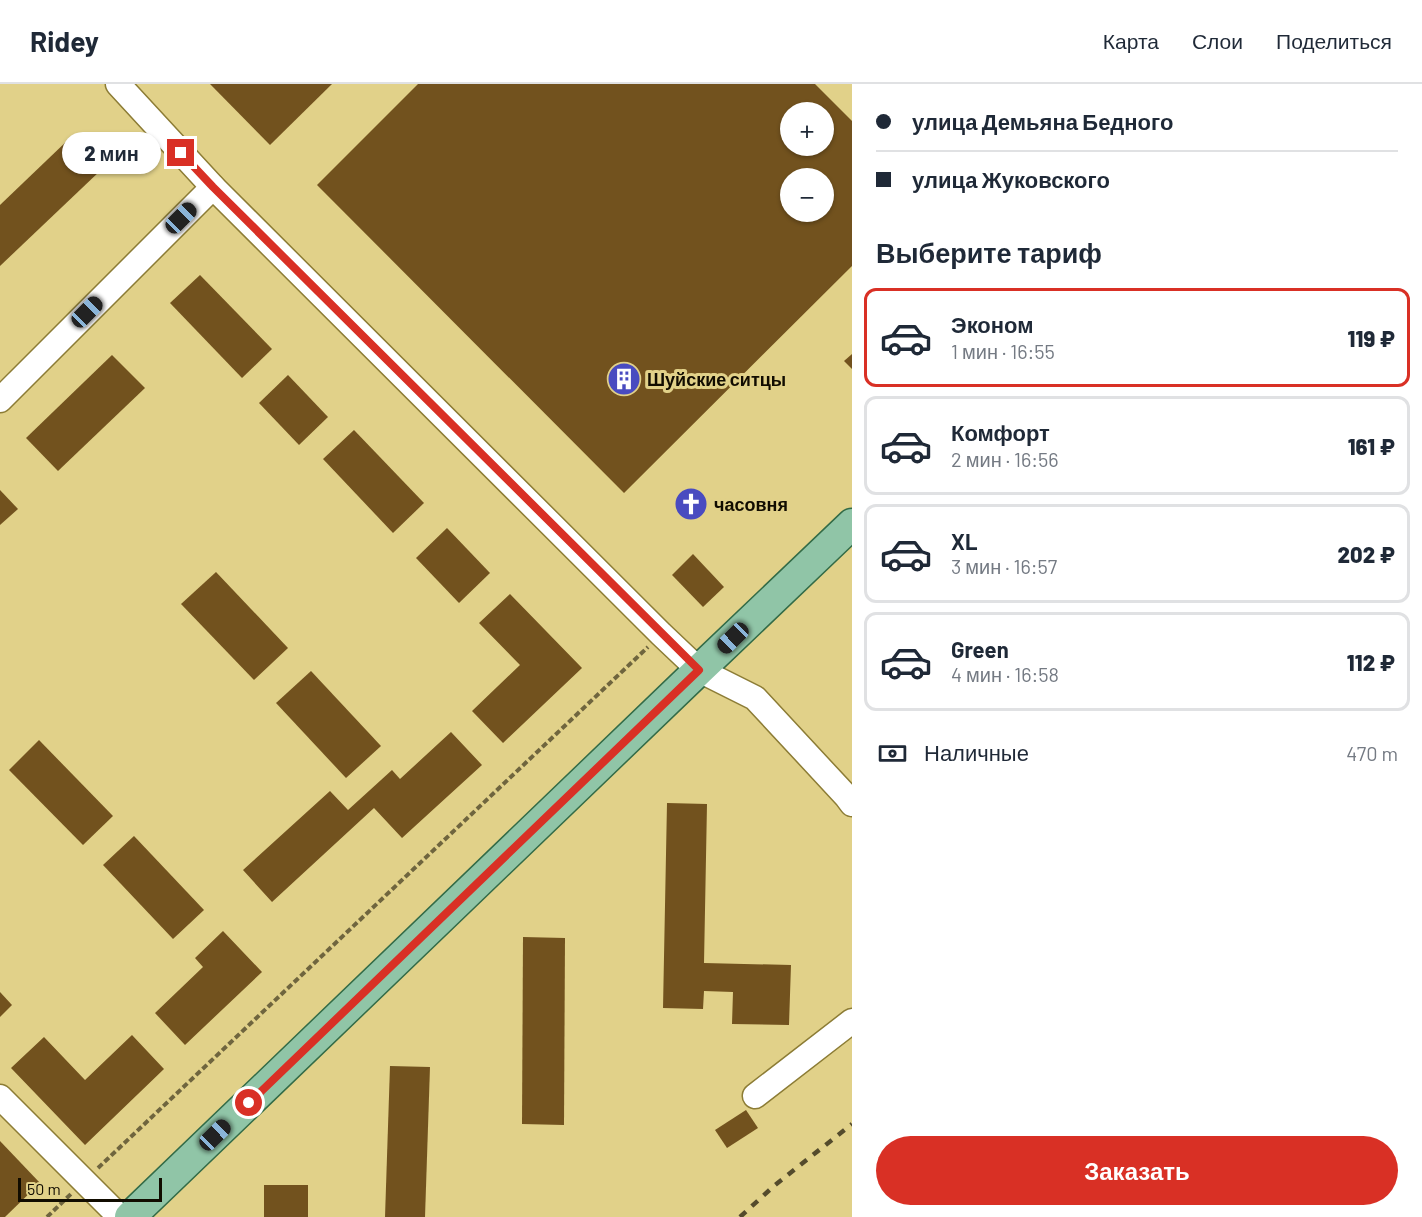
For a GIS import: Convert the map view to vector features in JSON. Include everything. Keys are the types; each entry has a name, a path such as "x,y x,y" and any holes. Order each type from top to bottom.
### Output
{"main road":[{"path":"130,1217 852,525"}],"street":[{"path":"118,84 213,187 661,634 699,670 755,698 852,804"},
{"path":"0,400 213,187"},
{"path":"755,1096 852,1021"},
{"path":"0,1097 120,1217"}],"path":[{"path":"47,1217 661,634"}],"building":[{"path":"210,84 332,84 270,145"},
{"name":"Шуйские ситцы","path":"418,84 815,84 833,102 780,102 780,156 834,156 834,103 852,121 852,266 624,493 317,185"},
{"path":"70,138 101,170 0,266 0,205"},
{"path":"200,275 272,349 242,378 170,303"},
{"path":"852,354 852,369 844,361"},
{"path":"112,355 145,388 58,471 26,438"},
{"path":"288,375 328,417 299,445 259,403"},
{"path":"354,430 424,503 393,533 323,459"},
{"path":"0,490 18,509 0,525"},
{"name":"часовня","path":"677,497 705,498 705,511 676,510"},
{"path":"447,528 490,573 459,603 416,558"},
{"path":"693,554 724,587 703,607 672,575"},
{"path":"216,572 288,648 254,680 181,604"},
{"path":"510,594 582,668 503,743 472,711 520,665 479,623"},
{"path":"311,671 381,746 346,778 276,703"},
{"path":"451,732 482,765 402,838 374,808 272,902 243,870 330,791 348,810 392,770 400,779"},
{"path":"39,740 113,816 83,845 9,770"},
{"path":"667,803 707,804 704,963 791,965 789,1025 732,1024 733,992 704,991 703,1009 663,1008"},
{"path":"134,836 204,910 173,939 103,865"},
{"path":"223,931 262,972 185,1045 155,1013 203,967 195,958"},
{"path":"523,937 565,938 564,1125 522,1124"},
{"path":"0,992 12,1005 0,1017"},
{"path":"132,1035 164,1069 85,1145 11,1068 44,1037 85,1080"},
{"path":"390,1066 430,1067 425,1217 385,1217"},
{"path":"746,1110 758,1128 727,1148 715,1130"},
{"path":"0,1141 40,1183 5,1217 0,1217"},
{"path":"264,1185 308,1185 308,1217 264,1217"}],"railway":[{"path":"740,1217 775,1185 852,1124"}],"place":[{"name":"Шуйские ситцы","path":"624,379"},
{"name":"часовня","path":"691,504"}],"route":[{"path":"181,153 699,670 249,1103"}]}
